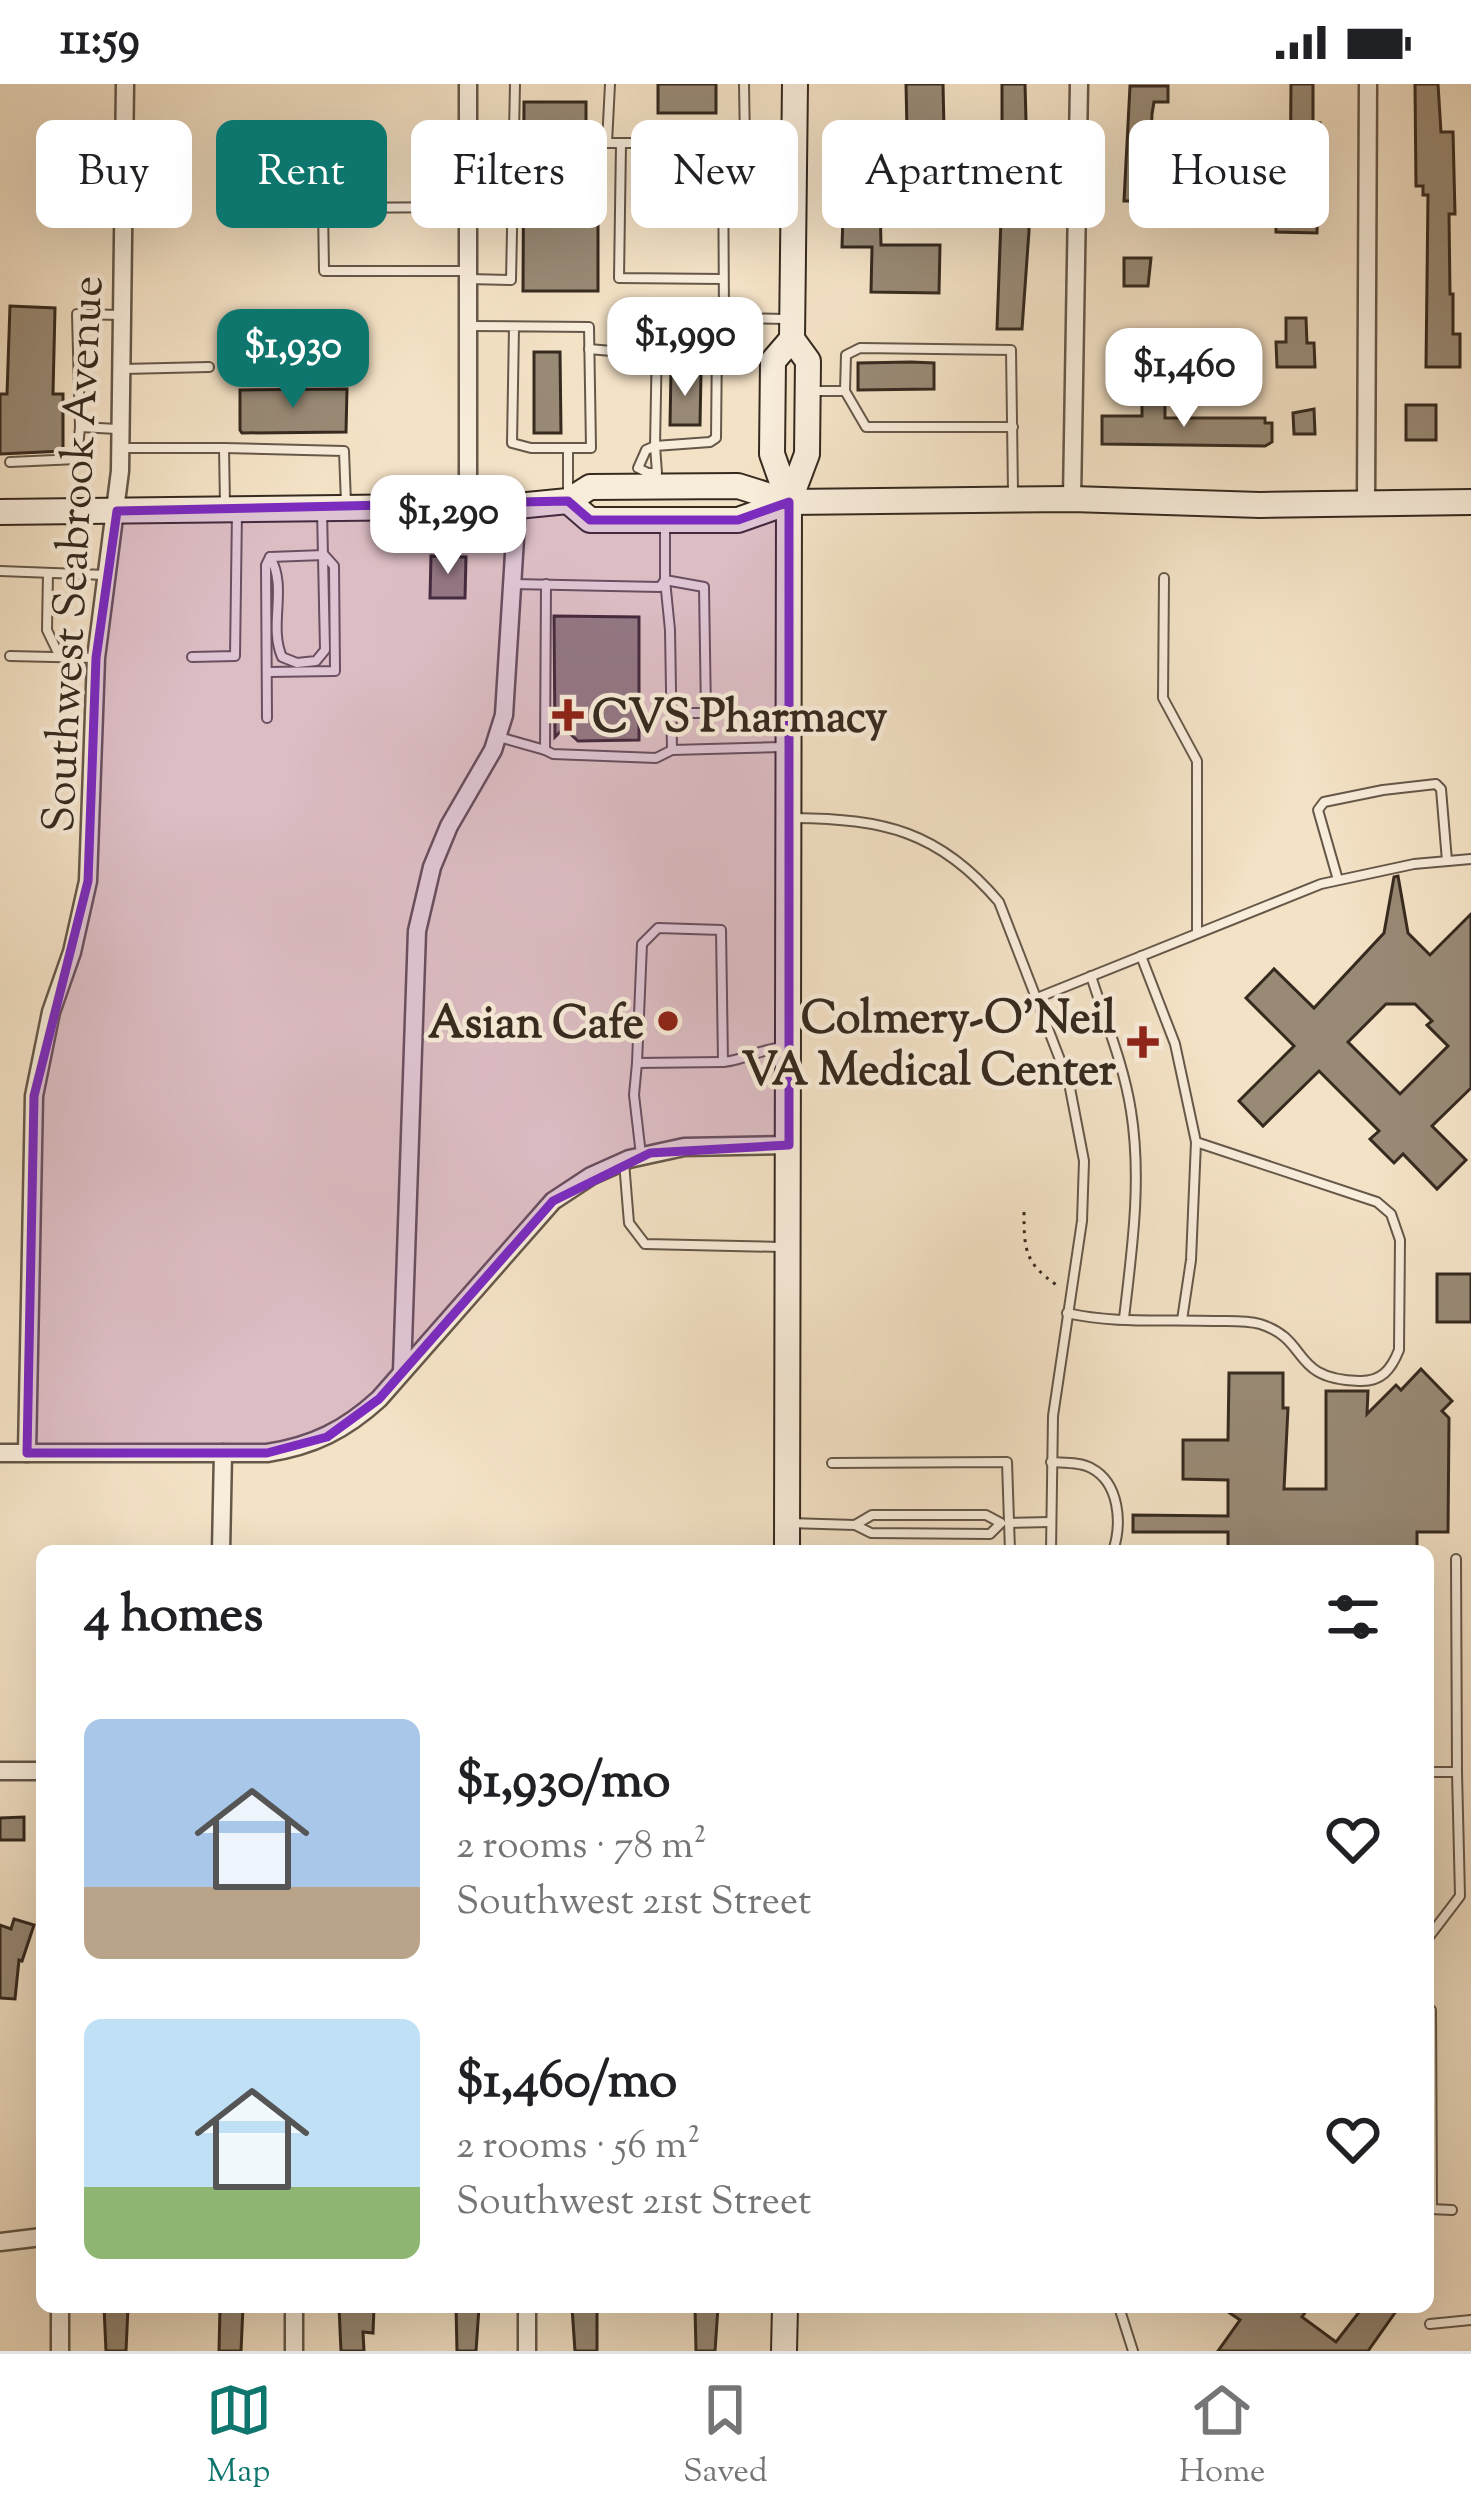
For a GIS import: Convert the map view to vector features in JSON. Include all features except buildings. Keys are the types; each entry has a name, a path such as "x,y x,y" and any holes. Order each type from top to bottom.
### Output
{"main road":[{"path":"794,120 795,84"},
{"path":"789,502 807,454 808,392 808,362 792,329 793,228"},
{"path":"787,1545 789,502 772,454 773,361 792,329"},
{"path":"0,512 517,506 568,501 590,487 644,476 738,486 789,502 1471,502"},
{"path":"568,501 590,520 738,520 789,502"},
{"path":"784,2313 784,2351"}],"street":[{"name":"Southwest Seabrook Avenue","path":"27,1453 30,1135 40,1055 88,881 96,658 117,512 125,84"},
{"path":"469,84 469,120"},
{"path":"1072,499 1079,84"},
{"path":"1366,504 1368,84"},
{"path":"468,228 468,506"},
{"path":"402,1372 417,932 440,847 497,736 509,682 517,506"},
{"path":"0,1453 282,1451 327,1437 356,1420 402,1372 553,1201 591,1176 633,1158 684,1147 789,1145"},
{"path":"221,1545 223,1453"},
{"path":"0,1772 36,1771"},
{"path":"0,2242 36,2238"},
{"path":"60,2313 60,2351"},
{"path":"294,2313 294,2351"},
{"path":"527,2313 527,2351"}],"lane":[{"path":"411,207 323,208 324,271 511,280 515,84"},
{"path":"610,84 607,143 631,143"},
{"path":"744,84 745,120"},
{"path":"621,143 619,278 722,279"},
{"path":"722,228 724,319"},
{"path":"10,462 77,459 77,314 122,315"},
{"path":"707,330 724,319 792,329"},
{"path":"468,326 589,327 591,448 531,448 512,443 514,327"},
{"path":"707,330 680,326 664,332 657,341 655,446 659,467 657,473 644,476 646,450 655,446 710,442 716,438 717,341 707,330"},
{"path":"1012,500 1013,427 1011,350 860,348 846,355 845,392 866,427 1013,427"},
{"path":"590,350 657,355"},
{"path":"122,369 209,367"},
{"path":"808,392 845,392"},
{"path":"80,428 121,429"},
{"path":"120,448 344,451 324,555 325,650 316,662 298,663 282,657 277,645 279,572 270,557"},
{"path":"192,657 236,656 224,448"},
{"path":"568,448 568,501"},
{"path":"665,520 671,750"},
{"path":"268,672 334,671 334,566 324,555 270,557"},
{"path":"267,718 266,565 270,557"},
{"path":"0,571 106,575"},
{"path":"48,573 47,630 60,657"},
{"path":"1164,578 1163,698 1196,761 1197,932"},
{"path":"512,584 660,586 665,580"},
{"path":"665,580 704,587 706,713 671,713"},
{"path":"545,750 546,584"},
{"path":"10,656 96,658"},
{"path":"497,736 553,754 656,758 671,750 787,747"},
{"path":"1338,880 1318,810 1324,802 1383,790 1436,784 1441,789 1448,861"},
{"path":"786,818 882,824 920,836 955,857 999,902 1070,1083 1084,1161 1082,1221 1051,1462 1051,1545"},
{"path":"1037,998 1281,898 1338,880 1471,859"},
{"path":"723,1062 721,930 658,928 642,944 629,1223 645,1244 788,1247"},
{"path":"1141,956 1175,1044 1196,1142 1191,1260 1182,1320"},
{"path":"1091,976 1123,1075 1135,1142 1135,1210 1124,1318"},
{"path":"637,1063 723,1062 742,1060 762,1049 790,1047"},
{"path":"1067,1312 1094,1319 1267,1326 1286,1338 1312,1372 1325,1378 1366,1382 1393,1366 1400,1340 1400,1240 1391,1214 1377,1202 1196,1142"},
{"path":"832,1463 1007,1462 1009,1545"},
{"path":"1051,1462 1090,1466 1107,1482 1119,1526 1114,1545"},
{"path":"856,1525 872,1515 1050,1522"},
{"path":"787,1523 856,1525 871,1533 990,1534 1005,1523"},
{"path":"1434,1930 1460,1896 1456,1559"},
{"path":"1434,1772 1457,1772"},
{"path":"1434,2209 1452,2210"},
{"path":"1121,2313 1133,2351"},
{"path":"1430,2324 1471,2320"}],"path":[{"path":"1024,1212 1024,1244 1033,1268 1071,1290"}],"highlighted area":[{"path":"568,501 590,520 738,520 789,502 789,1145 650,1153 553,1201 379,1399 327,1437 267,1453 27,1453 34,1096 88,881 96,658 117,511"}],"place":[{"name":"CVS Pharmacy","path":"568,715"},
{"name":"Asian Cafe","path":"668,1021"},
{"name":"Colmery-O'Neil VA Medical Center","path":"1143,1042"}]}
